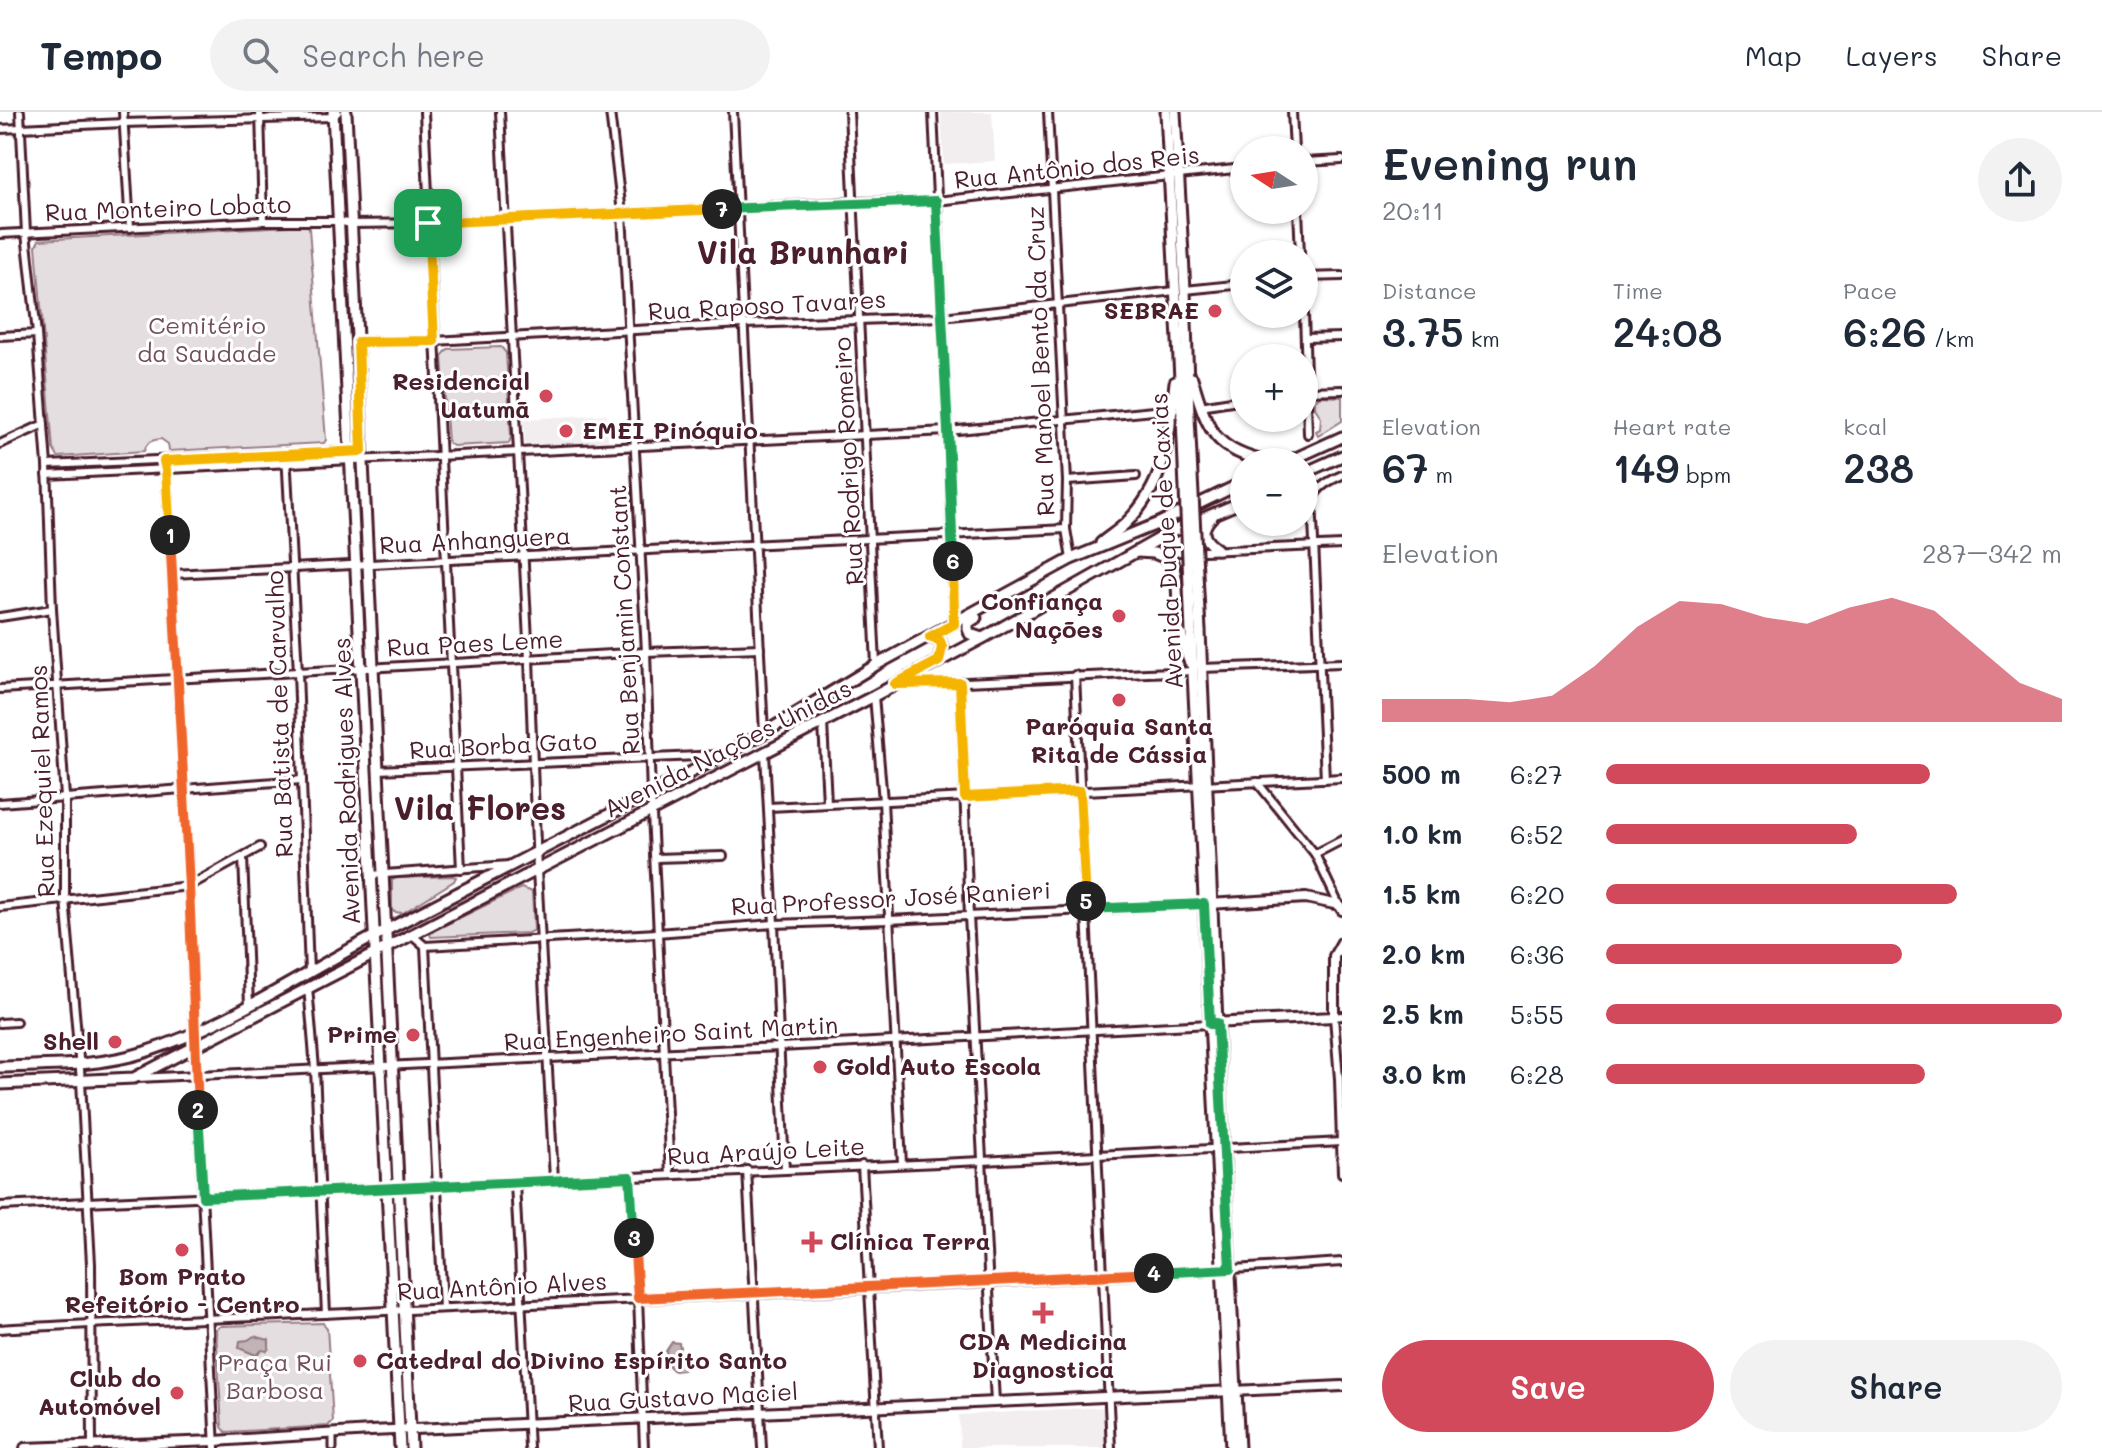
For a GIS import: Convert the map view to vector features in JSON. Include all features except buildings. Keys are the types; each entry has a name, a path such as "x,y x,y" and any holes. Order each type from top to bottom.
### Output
{"main road":[{"name":"Avenida Rodrigues Alves","path":"346,112 358,342 357,565 374,955 386,1066"},
{"name":"Avenida Duque de Caxias","path":"1166,112 1174,176"},
{"name":"Avenida Duque de Caxias","path":"1175,112 1181,413 1196,632 1225,1270 1232,1391 1239,1448"},
{"name":"Avenida Rodrigues Alves","path":"334,114 338,221 369,565 387,947 386,1066 405,1430 411,1448"},
{"path":"1182,361 1203,418 1214,436 1230,449"},
{"path":"1094,550 1129,520 1154,486 1181,413 1182,361"},
{"path":"1318,448 1342,437"},
{"path":"1318,467 1342,456"},
{"path":"1318,470 1342,465"},
{"name":"Avenida Nações Unidas","path":"0,1067 80,1065 118,1059 146,1052 195,1032 724,755 876,665 1071,559 1159,523 1230,489"},
{"name":"Avenida Nações Unidas","path":"0,1084 134,1078 874,696 1173,531 1230,507"},
{"path":"1217,513 1207,523 1204,532 1207,543 1217,549"},
{"path":"1134,553 1154,553 1171,560 1176,572 1184,650 1196,669"},
{"path":"983,609 968,623 970,634 983,638"},
{"path":"930,637 940,641 939,661"},
{"name":"Avenida Duque de Caxias","path":"1231,1448 1232,1391"},
{"name":"Avenida Rodrigues Alves","path":"400,1448 405,1430"}],"street":[{"name":"Rua Ezequiel Ramos","path":"20,112 26,233 47,465 52,609 65,797 65,899 81,1081 93,1323 92,1446"},
{"path":"123,112 130,228"},
{"path":"184,112 184,122"},
{"path":"260,112 263,221"},
{"path":"424,112 461,869"},
{"path":"500,112 554,1179"},
{"name":"Rua Benjamin Constant","path":"610,112 622,213 670,1174"},
{"path":"733,112 764,733"},
{"name":"Rua Rodrigo Romeiro","path":"849,112 876,665"},
{"path":"933,112 954,624"},
{"name":"Rua Manoel Bento da Cruz","path":"1048,112 1067,481 1066,529 1071,559"},
{"path":"1292,112 1293,136"},
{"path":"0,129 259,120 334,114"},
{"path":"1318,161 1342,160"},
{"name":"Rua Antônio dos Reis","path":"338,221 351,224 428,223 853,202 936,201 1230,170"},
{"name":"Rua Monteiro Lobato","path":"0,234 263,221 338,221"},
{"path":"1318,277 1342,276"},
{"name":"Rua Raposo Tavares","path":"358,342 942,317 1230,286"},
{"path":"1305,328 1305,344"},
{"path":"0,336 37,334"},
{"path":"1305,338 1342,337"},
{"path":"1318,391 1342,390"},
{"path":"1200,406 1230,401"},
{"path":"47,465 286,453 442,457 948,431 1181,413"},
{"path":"0,444 44,424"},
{"name":"Rua Batista de Carvalho","path":"286,453 309,973"},
{"path":"47,475 287,464 357,456"},
{"path":"164,461 179,678 215,1444"},
{"path":"1325,779 1312,499 1324,483 1342,475"},
{"path":"1067,481 1136,476"},
{"name":"Rua Anhanguera","path":"173,574 1066,529"},
{"path":"1154,553 1342,545"},
{"path":"0,617 52,609"},
{"name":"Rua Paes Leme","path":"0,689 760,648"},
{"path":"895,684 1342,663"},
{"path":"1075,675 1111,1448"},
{"path":"960,683 995,1402"},
{"path":"874,696 883,801 902,1164"},
{"path":"822,721 827,803"},
{"path":"765,753 785,1170"},
{"name":"Rua Borba Gato","path":"378,770 724,755"},
{"path":"769,807 1342,778"},
{"path":"0,803 302,780"},
{"path":"1256,782 1315,854 1340,907"},
{"path":"1315,854 1342,840"},
{"path":"0,907 189,886 260,847"},
{"path":"655,858 723,856"},
{"path":"243,857 249,1005"},
{"path":"371,875 512,865"},
{"name":"Rua Professor José Ranieri","path":"425,946 774,924 1306,898 1340,907"},
{"path":"411,934 425,946 443,1308"},
{"path":"1341,944 1334,956 1342,1173"},
{"path":"308,987 315,1069 326,1314"},
{"path":"1213,1023 1338,1017"},
{"path":"0,1023 16,1022"},
{"name":"Rua Engenheiro Saint Martin","path":"134,1078 1213,1023"},
{"name":"Rua Araújo Leite","path":"0,1206 1341,1142"},
{"path":"862,1165 878,1448"},
{"path":"747,1170 762,1448"},
{"path":"630,1177 644,1448"},
{"path":"515,1183 529,1448"},
{"name":"Rua Antônio Alves","path":"0,1329 1342,1262"},
{"name":"Rua Gustavo Maciel","path":"25,1448 215,1444 333,1433 1342,1386"},
{"path":"333,1433 333,1448"}],"shaded area":[{"path":"941,112 992,112 995,161 944,164"},
{"name":"EMEI Pinóquio","path":"607,414 608,442 525,447 524,419"},
{"path":"254,1336 269,1340 267,1351 262,1350 256,1355 239,1348 240,1341"},
{"path":"672,1342 679,1343 678,1355 687,1359 683,1370 674,1371 668,1365 666,1351"},
{"path":"1104,1407 1106,1448 960,1448 959,1415"}],"green space":[{"name":"Cemitério da Saudade","path":"307,225 324,443 169,451 168,444 161,439 150,442 144,451 58,457 53,449 36,246 39,240"},
{"path":"501,347 506,353 509,443 453,446 448,442 442,356 448,349"},
{"path":"1342,397 1342,421 1318,436 1321,417 1318,398"},
{"path":"456,877 454,881 403,913 394,912 392,880"},
{"path":"521,888 532,892 534,930 528,933 431,937 435,930"},
{"name":"Praça Rui Barbosa","path":"323,1323 327,1328 333,1421 328,1426 226,1432 222,1427 216,1329 221,1326"}],"place":[{"name":"SEBRAE","path":"1215,311"},
{"name":"Residencial Uatumã","path":"546,396"},
{"name":"EMEI Pinóquio","path":"566,431"},
{"name":"Confiança Nações","path":"1119,616"},
{"name":"Paróquia Santa Rita de Cássia","path":"1119,700"},
{"name":"Prime","path":"413,1035"},
{"name":"Shell","path":"115,1042"},
{"name":"Gold Auto Escola","path":"820,1067"},
{"name":"Clínica Terra","path":"812,1242"},
{"name":"Bom Prato Refeitório - Centro","path":"182,1250"},
{"name":"CDA Medicina Diagnostica","path":"1043,1313"},
{"name":"Catedral do Divino Espírito Santo","path":"360,1361"},
{"name":"Club do Automóvel","path":"177,1393"}],"district":[{"name":"Vila Brunhari","path":"803,253"},
{"name":"Vila Flores","path":"480,809"}],"route":[{"path":"936,201 954,624 930,637 940,641 939,661 895,684 960,683 965,797 1080,791 1086,909 1204,904 1210,1024 1217,1023 1230,1269 638,1298 630,1177 203,1197 179,678 164,461 362,451 358,342 434,341 428,223 853,202 936,201"}]}
